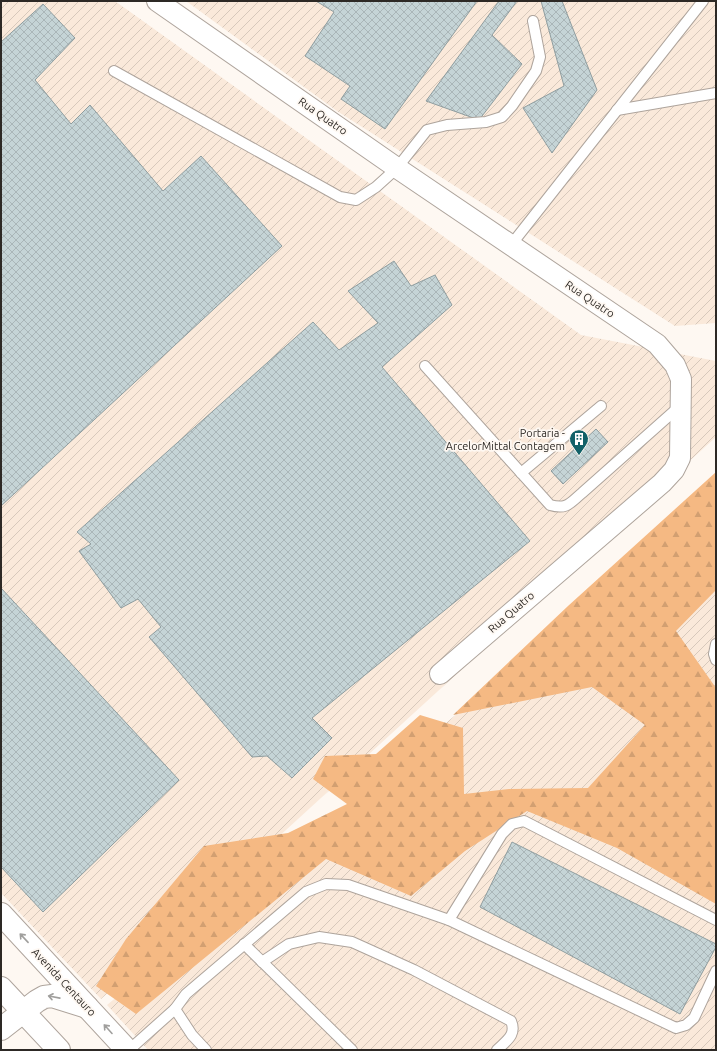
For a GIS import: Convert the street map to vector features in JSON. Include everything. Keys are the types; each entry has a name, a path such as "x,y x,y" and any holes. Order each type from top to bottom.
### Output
{"street":[{"name":"Rua Quatro","path":"156,1 396,168 657,344 675,365 681,379 680,458 674,470 662,483 440,674"},
{"name":"Avenida Centauro","path":"1,914 128,1050"},
{"path":"1,988 57,1049"},
{"path":"1,1029 44,996 52,996 89,1008"}],"lane":[{"path":"511,246 703,1"},
{"path":"114,72 340,197 356,200 376,187 396,168 427,130 447,125 486,122 502,117 512,106 536,71 540,57 533,21"},
{"path":"618,110 716,94"},
{"path":"425,366 550,505 559,507 566,506 582,493 680,406"},
{"path":"521,473 601,406"},
{"path":"716,644 714,654 716,660"},
{"path":"449,920 502,834 512,824 524,821 716,920"},
{"path":"128,1050 175,1009 186,994 306,892 326,884 348,885 449,920 676,1028 686,1025 694,1018 716,971"},
{"path":"262,962 289,944 319,937 352,942 414,970 511,1021 514,1027 512,1035 497,1050"},
{"path":"244,944 352,1050"},
{"path":"175,1009 192,1035 206,1050"}],"shaded area":[{"path":"1,1 115,1 581,335 716,361 716,437 101,999 1,893"},
{"path":"186,1 716,1 716,323 675,326 337,111"},
{"path":"716,491 716,1050 148,1050 107,1005 642,560"}],"green space":[{"path":"716,472 716,590 676,631 716,688 716,904 617,848 527,811 465,851 411,896 326,859 136,1014 96,986 126,939 204,846 288,833 347,804 313,779 325,756 376,754 420,715 463,728 464,794 509,789 588,788 645,725 592,687 453,715 568,606"}],"building":[{"path":"316,1 477,1 385,129 341,99 350,86 305,56 334,12"},
{"path":"499,1 517,1 492,35 522,64 479,120 426,101"},
{"path":"541,1 562,1 597,90 552,153 523,108 564,86"},
{"path":"43,4 75,38 35,80 71,124 90,105 163,191 201,156 282,246 1,506 1,42"},
{"path":"394,261 411,286 435,275 452,305 382,367 530,541 312,718 332,738 292,778 267,756 252,757 149,637 161,627 138,599 121,608 79,551 91,544 77,532 313,322 339,350 378,323 348,291"},
{"name":"Portaria - ArcelorMittal Contagem","path":"596,429 608,442 563,484 551,471"},
{"path":"1,588 179,780 43,912 1,867"},
{"path":"512,842 716,944 716,947 680,1014 480,907"}],"place":[{"name":"Portaria - ArcelorMittal Contagem","path":"579,456"}]}
